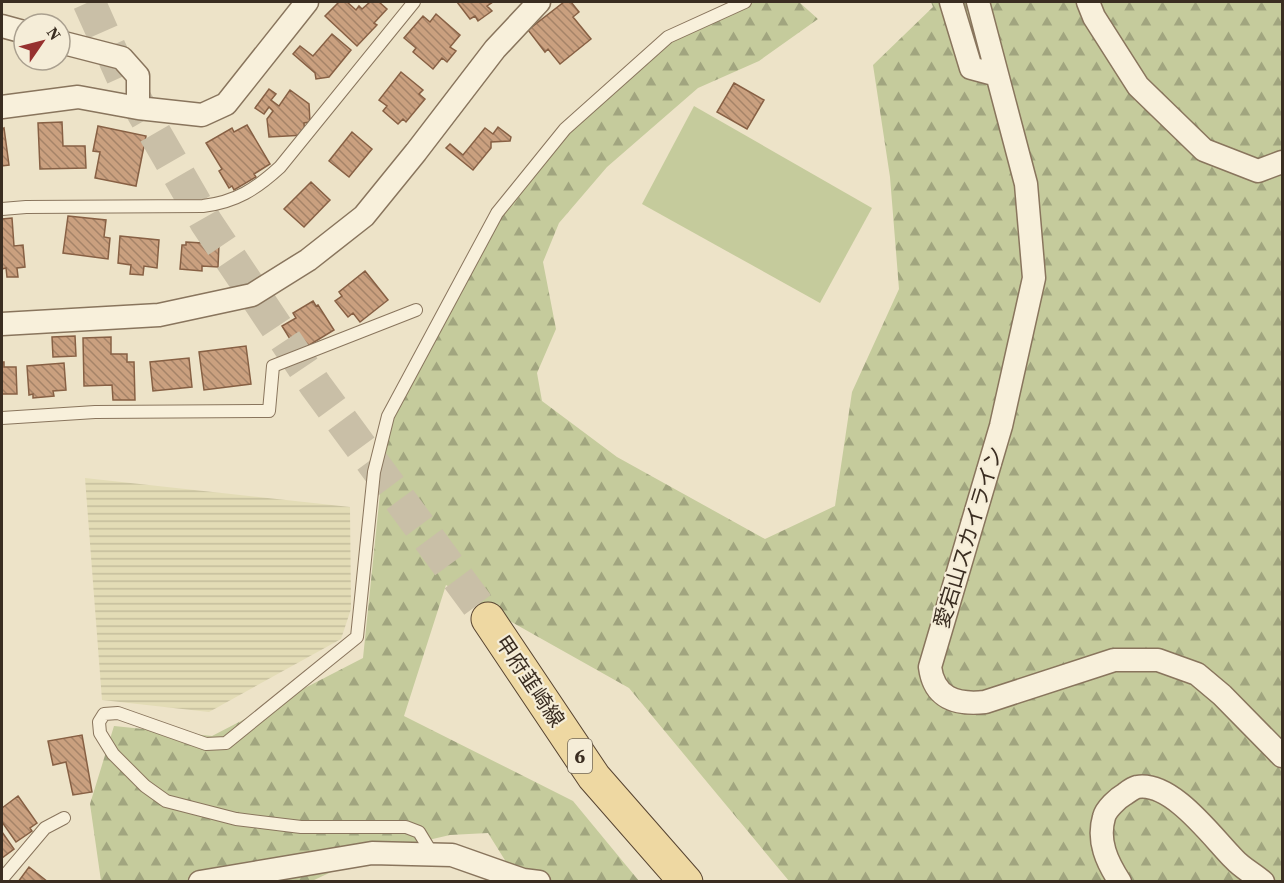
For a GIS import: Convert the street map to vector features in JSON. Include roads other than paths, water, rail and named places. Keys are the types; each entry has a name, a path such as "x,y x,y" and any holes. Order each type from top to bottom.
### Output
{"main road":[{"name":"甲府韮崎線","path":"488,619 594,777 686,882"}],"street":[{"path":"2,107 78,98 202,115 225,104 307,2"},
{"path":"2,324 159,315 252,295 308,260 364,216 495,49 539,2"},
{"path":"951,2 971,68 997,75"},
{"name":"愛宕山スカイライン","path":"978,2 1026,184 1034,278 1001,426 930,667 931,678 937,689 951,699 966,704 985,702 1114,660 1158,660 1197,674 1222,695 1282,756"},
{"path":"1088,2 1094,17 1138,86 1204,150 1258,171 1282,162"},
{"path":"72,45 122,58 138,76 138,108"},
{"path":"1120,882 1109,865 1103,849 1104,815 1120,797 1136,787 1154,788 1172,797 1236,862 1263,882"},
{"path":"200,882 372,853 452,855 523,880 538,882"}],"lane":[{"path":"2,209 203,206 222,203 243,195 264,182 280,167 414,2"},
{"path":"433,855 419,832 406,827 301,827 236,819 166,801 145,786 113,754 100,733 99,722 104,714 118,713 206,744 226,743 357,637 374,472 388,416 497,213 565,129 668,37 745,2"},
{"path":"2,418 95,412 269,411 273,366 416,310"},
{"path":"2,879 45,828 64,818"},
{"path":"472,862 487,882"}],"tunnel":[{"path":"89,2 123,78 206,222 316,386 488,619"}]}
